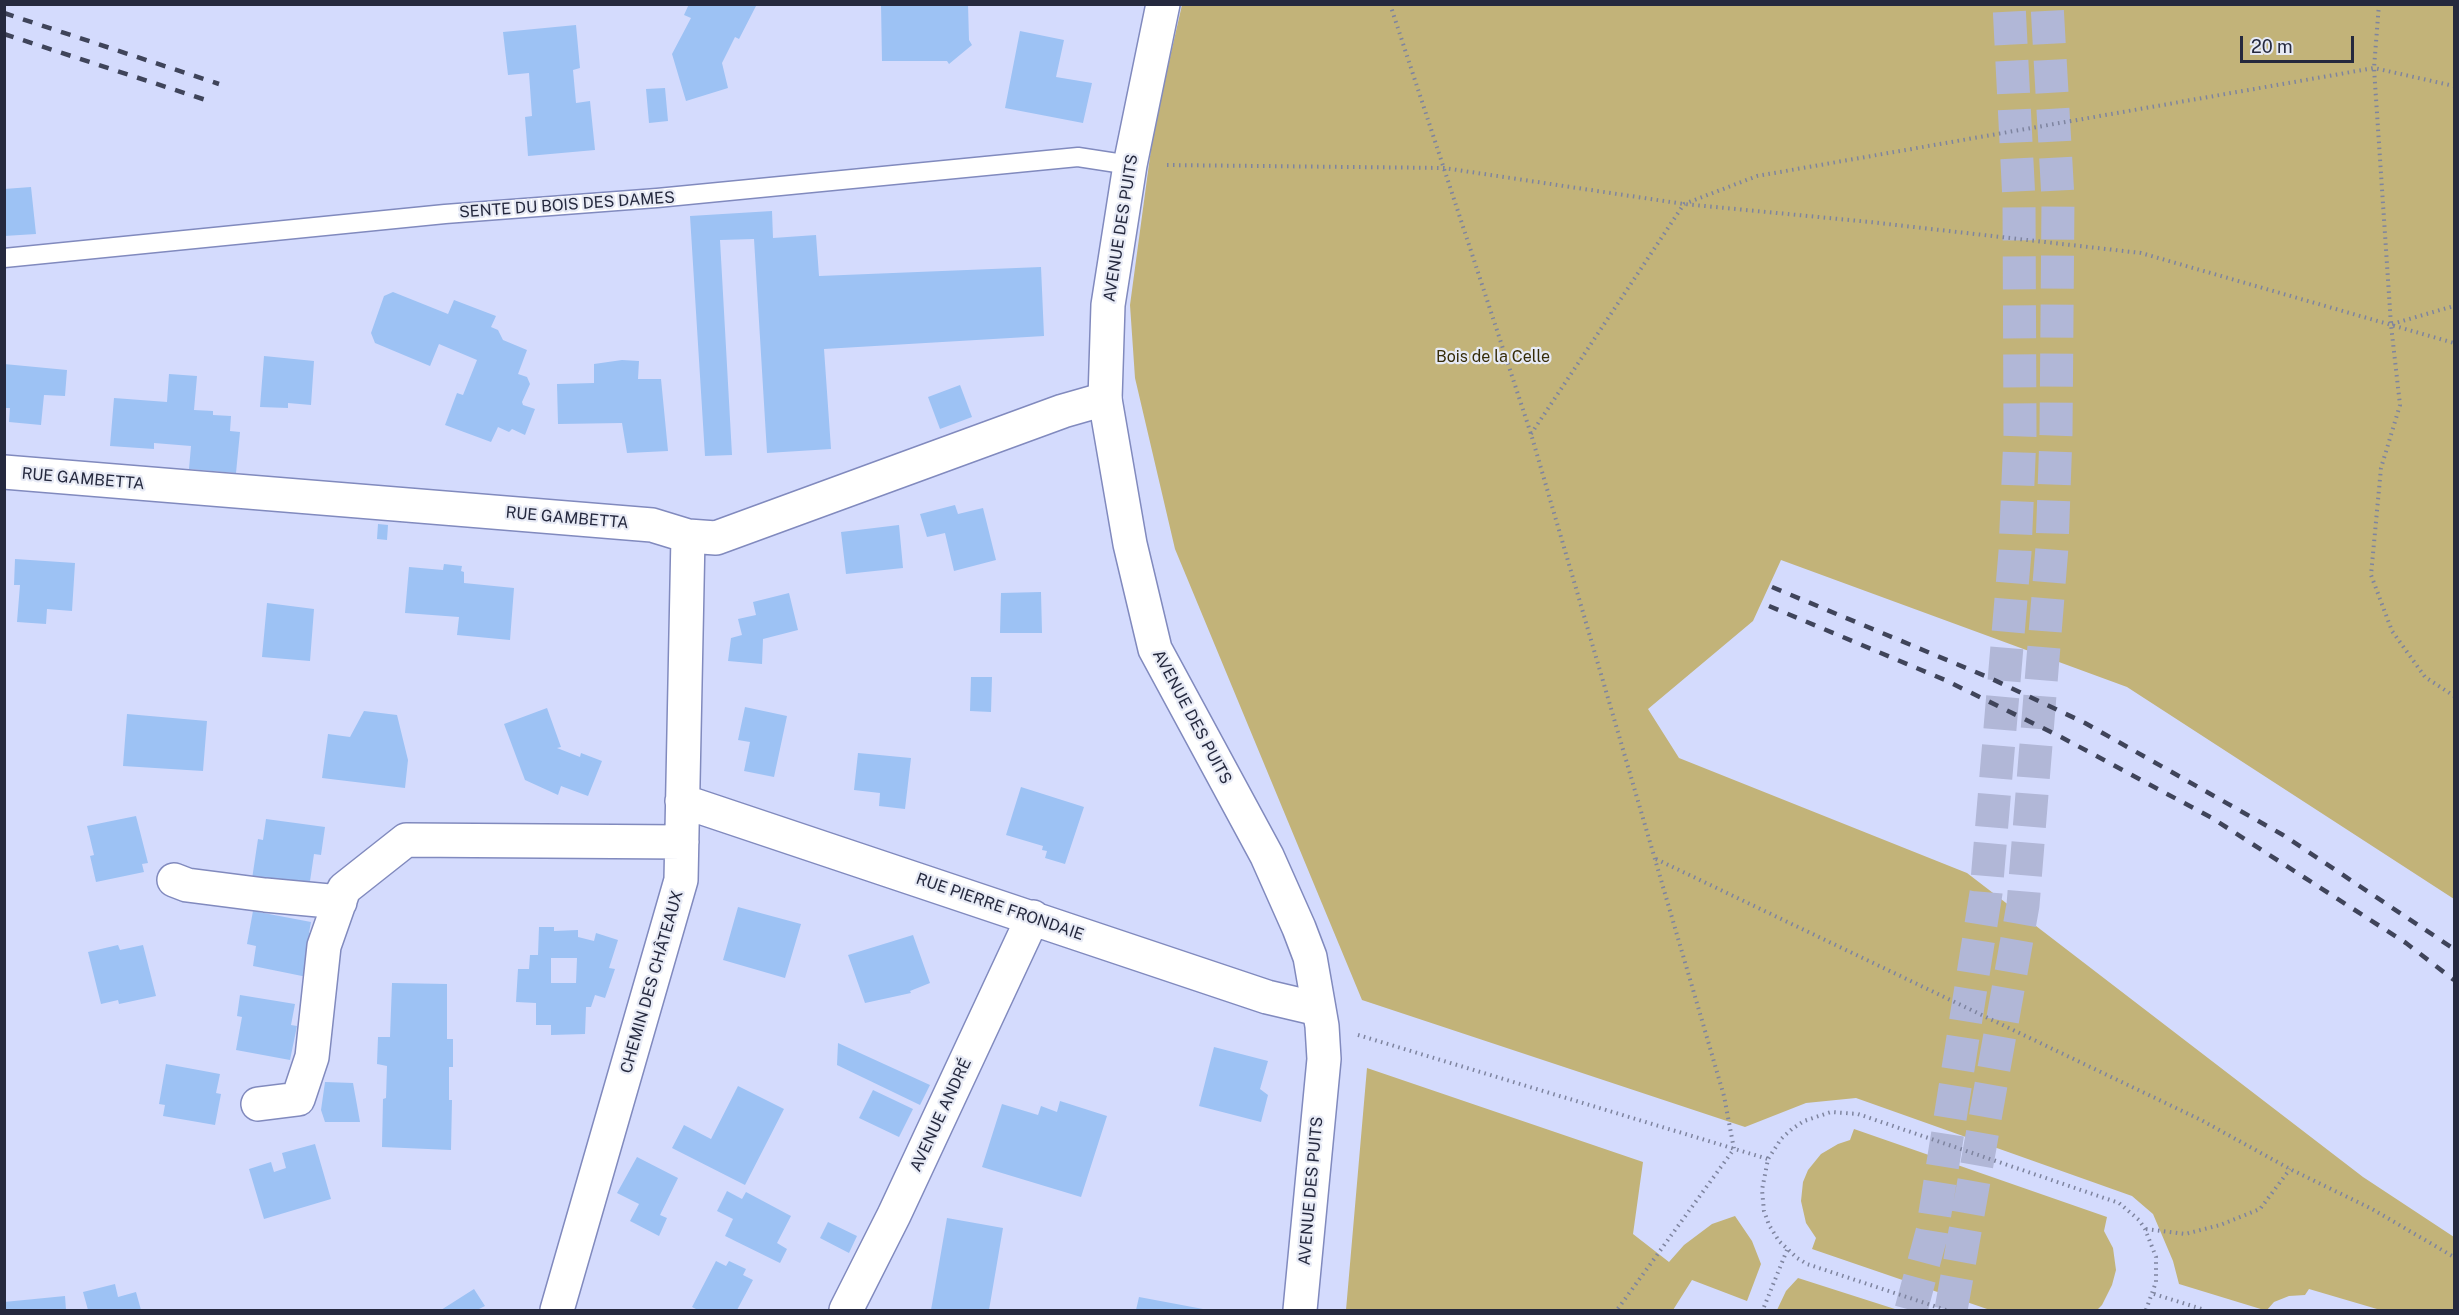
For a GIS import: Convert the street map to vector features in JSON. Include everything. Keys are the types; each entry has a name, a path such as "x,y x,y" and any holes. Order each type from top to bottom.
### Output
{"street":[{"name":"AVENUE DES PUITS","path":"1163,4 1130,165 1108,306 1105,399 1130,544 1155,649 1267,856 1310,957 1324,1059 1300,1311"},
{"name":"RUE GAMBETTA","path":"4,472 652,525 688,536 716,538 1063,411 1105,399"},
{"name":"CHEMIN DES CHÂTEAUX","path":"557,1311 681,880 688,536"},
{"name":"RUE PIERRE FRONDAIE","path":"682,801 1267,997 1320,1017"},
{"path":"258,1104 298,1099 312,1057 324,946 344,889 406,840 682,842"},
{"path":"174,880 187,885 209,888 340,902"},
{"name":"AVENUE ANDRÉ","path":"846,1311 894,1215 1033,918"}],"lane":[{"name":"SENTE DU BOIS DES DAMES","path":"4,258 434,215 657,198 1078,158 1130,165"}],"path":[{"path":"1390,4 1531,434 1724,1096 1734,1149 1617,1311"},
{"path":"2379,4 2374,68 2391,325 2400,405 2381,468 2371,575 2392,631 2425,677 2454,696"},
{"path":"1531,434 1684,204 1757,176 2374,68 2454,86"},
{"path":"1130,165 1444,168 1684,204 1870,222 2141,253 2454,343"},
{"path":"2391,325 2454,306"},
{"path":"1655,859 2201,1120 2290,1169 2372,1209 2454,1257"},
{"path":"1320,1017 1369,1037 1768,1160"},
{"path":"1946,1311 1808,1264 1787,1250 1773,1234 1764,1211 1761,1190 1768,1160 1781,1139 1804,1121 1831,1112 1858,1114 2119,1203 2133,1214 2145,1229 2156,1257 2154,1294 2146,1311"},
{"path":"2145,1229 2185,1234 2260,1209 2290,1169"},
{"path":"1764,1307 1787,1250"},
{"path":"2154,1294 2205,1311"}],"green space":[{"name":"Bois de la Celle","path":"1182,5 2454,5 2454,899 2127,687 1781,560 1753,621 1648,709 1679,758 1967,873 2363,1177 2454,1237 2454,1310 2377,1310 2309,1289 2305,1295 2289,1296 2274,1302 2267,1310 2264,1310 2179,1284 2173,1261 2153,1214 2132,1196 1856,1098 1806,1103 1745,1127 1362,1000 1175,549 1135,378 1130,305 1154,127"},
{"path":"1367,1068 1643,1162 1633,1234 1669,1262 1684,1245 1712,1224 1735,1216 1752,1241 1761,1264 1747,1301 1692,1280 1673,1310 1346,1310"},
{"path":"1854,1129 2107,1217 2104,1231 2113,1248 2116,1270 2112,1285 2102,1305 2097,1310 1990,1310 1812,1249 1816,1238 1806,1223 1801,1201 1803,1182 1808,1170 1821,1154 1850,1140"},
{"path":"1798,1278 1898,1310 1777,1310 1786,1291"}],"building":[{"path":"689,4 756,6 739,39 735,37 722,63 728,88 686,101 672,54 691,18 684,15"},
{"path":"881,4 968,4 969,40 972,45 949,64 947,61 882,61"},
{"path":"576,25 580,68 573,70 576,103 590,101 595,150 528,156 525,117 532,116 529,73 508,75 503,32"},
{"path":"1020,31 1064,40 1056,77 1092,83 1083,123 1005,108"},
{"path":"665,88 668,121 649,123 646,89"},
{"path":"31,187 36,234 4,236 4,189"},
{"path":"772,211 773,238 816,235 819,276 1041,267 1044,336 824,349 831,449 767,453 754,239 720,240 732,455 705,456 690,216"},
{"path":"393,292 448,314 454,300 496,316 491,327 498,330 503,340 527,350 518,374 527,377 530,384 522,402 523,405 535,409 525,435 512,429 509,432 498,427 491,442 445,425 457,393 463,395 477,360 439,344 430,366 375,343 371,333 384,296"},
{"path":"264,356 314,361 311,405 288,403 288,408 260,407"},
{"path":"622,360 639,361 638,379 661,379 668,451 627,453 622,423 558,424 557,384 594,383 594,364"},
{"path":"4,364 67,370 65,396 44,395 41,425 9,422 10,408 4,408"},
{"path":"169,374 197,376 194,410 213,411 213,415 231,416 230,431 240,432 236,473 189,469 191,446 154,443 154,449 110,446 114,398 167,402"},
{"path":"960,385 972,417 940,429 928,397"},
{"path":"955,505 958,514 983,508 996,560 954,571 945,533 927,537 920,514"},
{"path":"378,524 388,525 387,540 377,539"},
{"path":"899,525 903,568 846,574 841,532"},
{"path":"15,559 75,563 72,611 47,609 46,624 17,622 20,585 14,585"},
{"path":"444,564 462,566 464,583 514,588 510,640 457,635 459,617 405,613 409,567 443,570"},
{"path":"1041,592 1042,633 1000,633 1001,593"},
{"path":"789,593 798,630 763,639 762,664 728,661 731,638 742,635 738,619 756,615 753,602"},
{"path":"267,603 314,609 310,661 262,657"},
{"path":"971,677 992,677 991,712 970,711"},
{"path":"745,707 787,716 774,777 744,771 750,742 738,740"},
{"path":"547,708 561,747 557,748 580,757 581,753 602,761 588,796 561,786 558,795 525,780 504,724"},
{"path":"364,711 397,715 408,760 405,788 322,778 328,734 350,737"},
{"path":"127,714 207,721 203,771 123,766"},
{"path":"858,753 911,758 905,809 879,806 880,793 854,790"},
{"path":"1021,787 1084,807 1065,864 1045,858 1047,851 1042,850 1043,846 1006,835"},
{"path":"136,816 148,863 142,864 144,872 96,882 90,856 94,855 87,826"},
{"path":"266,819 325,827 321,855 314,854 309,888 252,879 258,839 263,840"},
{"path":"738,907 801,924 785,978 723,960"},
{"path":"253,911 311,922 309,933 315,934 307,977 253,966 256,946 247,944"},
{"path":"539,927 554,927 554,931 578,930 578,937 594,941 596,933 618,940 609,968 615,969 605,998 595,995 591,1007 586,1007 585,1034 551,1035 551,1025 536,1025 536,1003 516,1002 518,969 529,969 530,955 538,955","holes":["551,958 577,958 576,983 551,983"]},
{"path":"913,935 930,983 910,991 911,993 865,1003 848,955"},
{"path":"118,945 120,950 143,945 156,996 119,1004 118,1000 101,1004 88,952"},
{"path":"392,983 447,984 447,1039 453,1039 453,1067 449,1067 449,1100 452,1100 451,1150 382,1147 383,1099 386,1098 387,1066 377,1064 378,1037 390,1037"},
{"path":"240,995 295,1004 291,1025 297,1026 290,1060 236,1050 242,1017 237,1016"},
{"path":"838,1043 930,1085 920,1105 837,1065"},
{"path":"1214,1047 1268,1061 1260,1089 1268,1095 1261,1122 1199,1106"},
{"path":"166,1064 220,1074 216,1093 221,1094 215,1125 163,1116 165,1105 159,1104"},
{"path":"325,1082 353,1083 360,1122 325,1122 321,1110"},
{"path":"738,1086 784,1109 745,1185 672,1148 684,1125 711,1139"},
{"path":"873,1090 913,1109 899,1137 859,1118"},
{"path":"1060,1101 1107,1116 1081,1197 982,1167 1002,1104 1038,1115 1041,1106 1057,1112"},
{"path":"315,1144 331,1199 264,1219 249,1169 271,1162 274,1172 286,1168 282,1153"},
{"path":"637,1157 678,1178 660,1215 667,1218 659,1236 630,1221 639,1204 617,1193"},
{"path":"727,1191 742,1199 746,1192 791,1216 777,1243 787,1249 780,1263 725,1236 733,1219 717,1211"},
{"path":"947,1218 1003,1228 989,1310 931,1310"},
{"path":"828,1222 857,1236 849,1253 820,1238"},
{"path":"716,1261 726,1266 729,1261 746,1269 743,1275 753,1280 737,1310 698,1310 692,1307"},
{"path":"115,1284 118,1297 136,1292 141,1310 88,1310 83,1292"},
{"path":"474,1289 485,1306 477,1310 441,1310"},
{"path":"65,1296 66,1310 4,1310 4,1302"},
{"path":"1139,1297 1203,1309 1203,1310 1136,1310"}],"tunnel":[{"path":"1911,1310 1932,1232 1986,893 2015,552 2020,435 2019,201 2009,4"},
{"path":"1951,1310 2023,905 2052,547 2056,434 2058,199 2047,4"}],"railway":[{"path":"4,13 219,84"},
{"path":"4,34 209,101"},
{"path":"1772,587 1990,678 2085,723 2283,835 2454,949"},
{"path":"1769,606 1945,680 2061,737 2212,818 2406,943 2454,980"}]}
